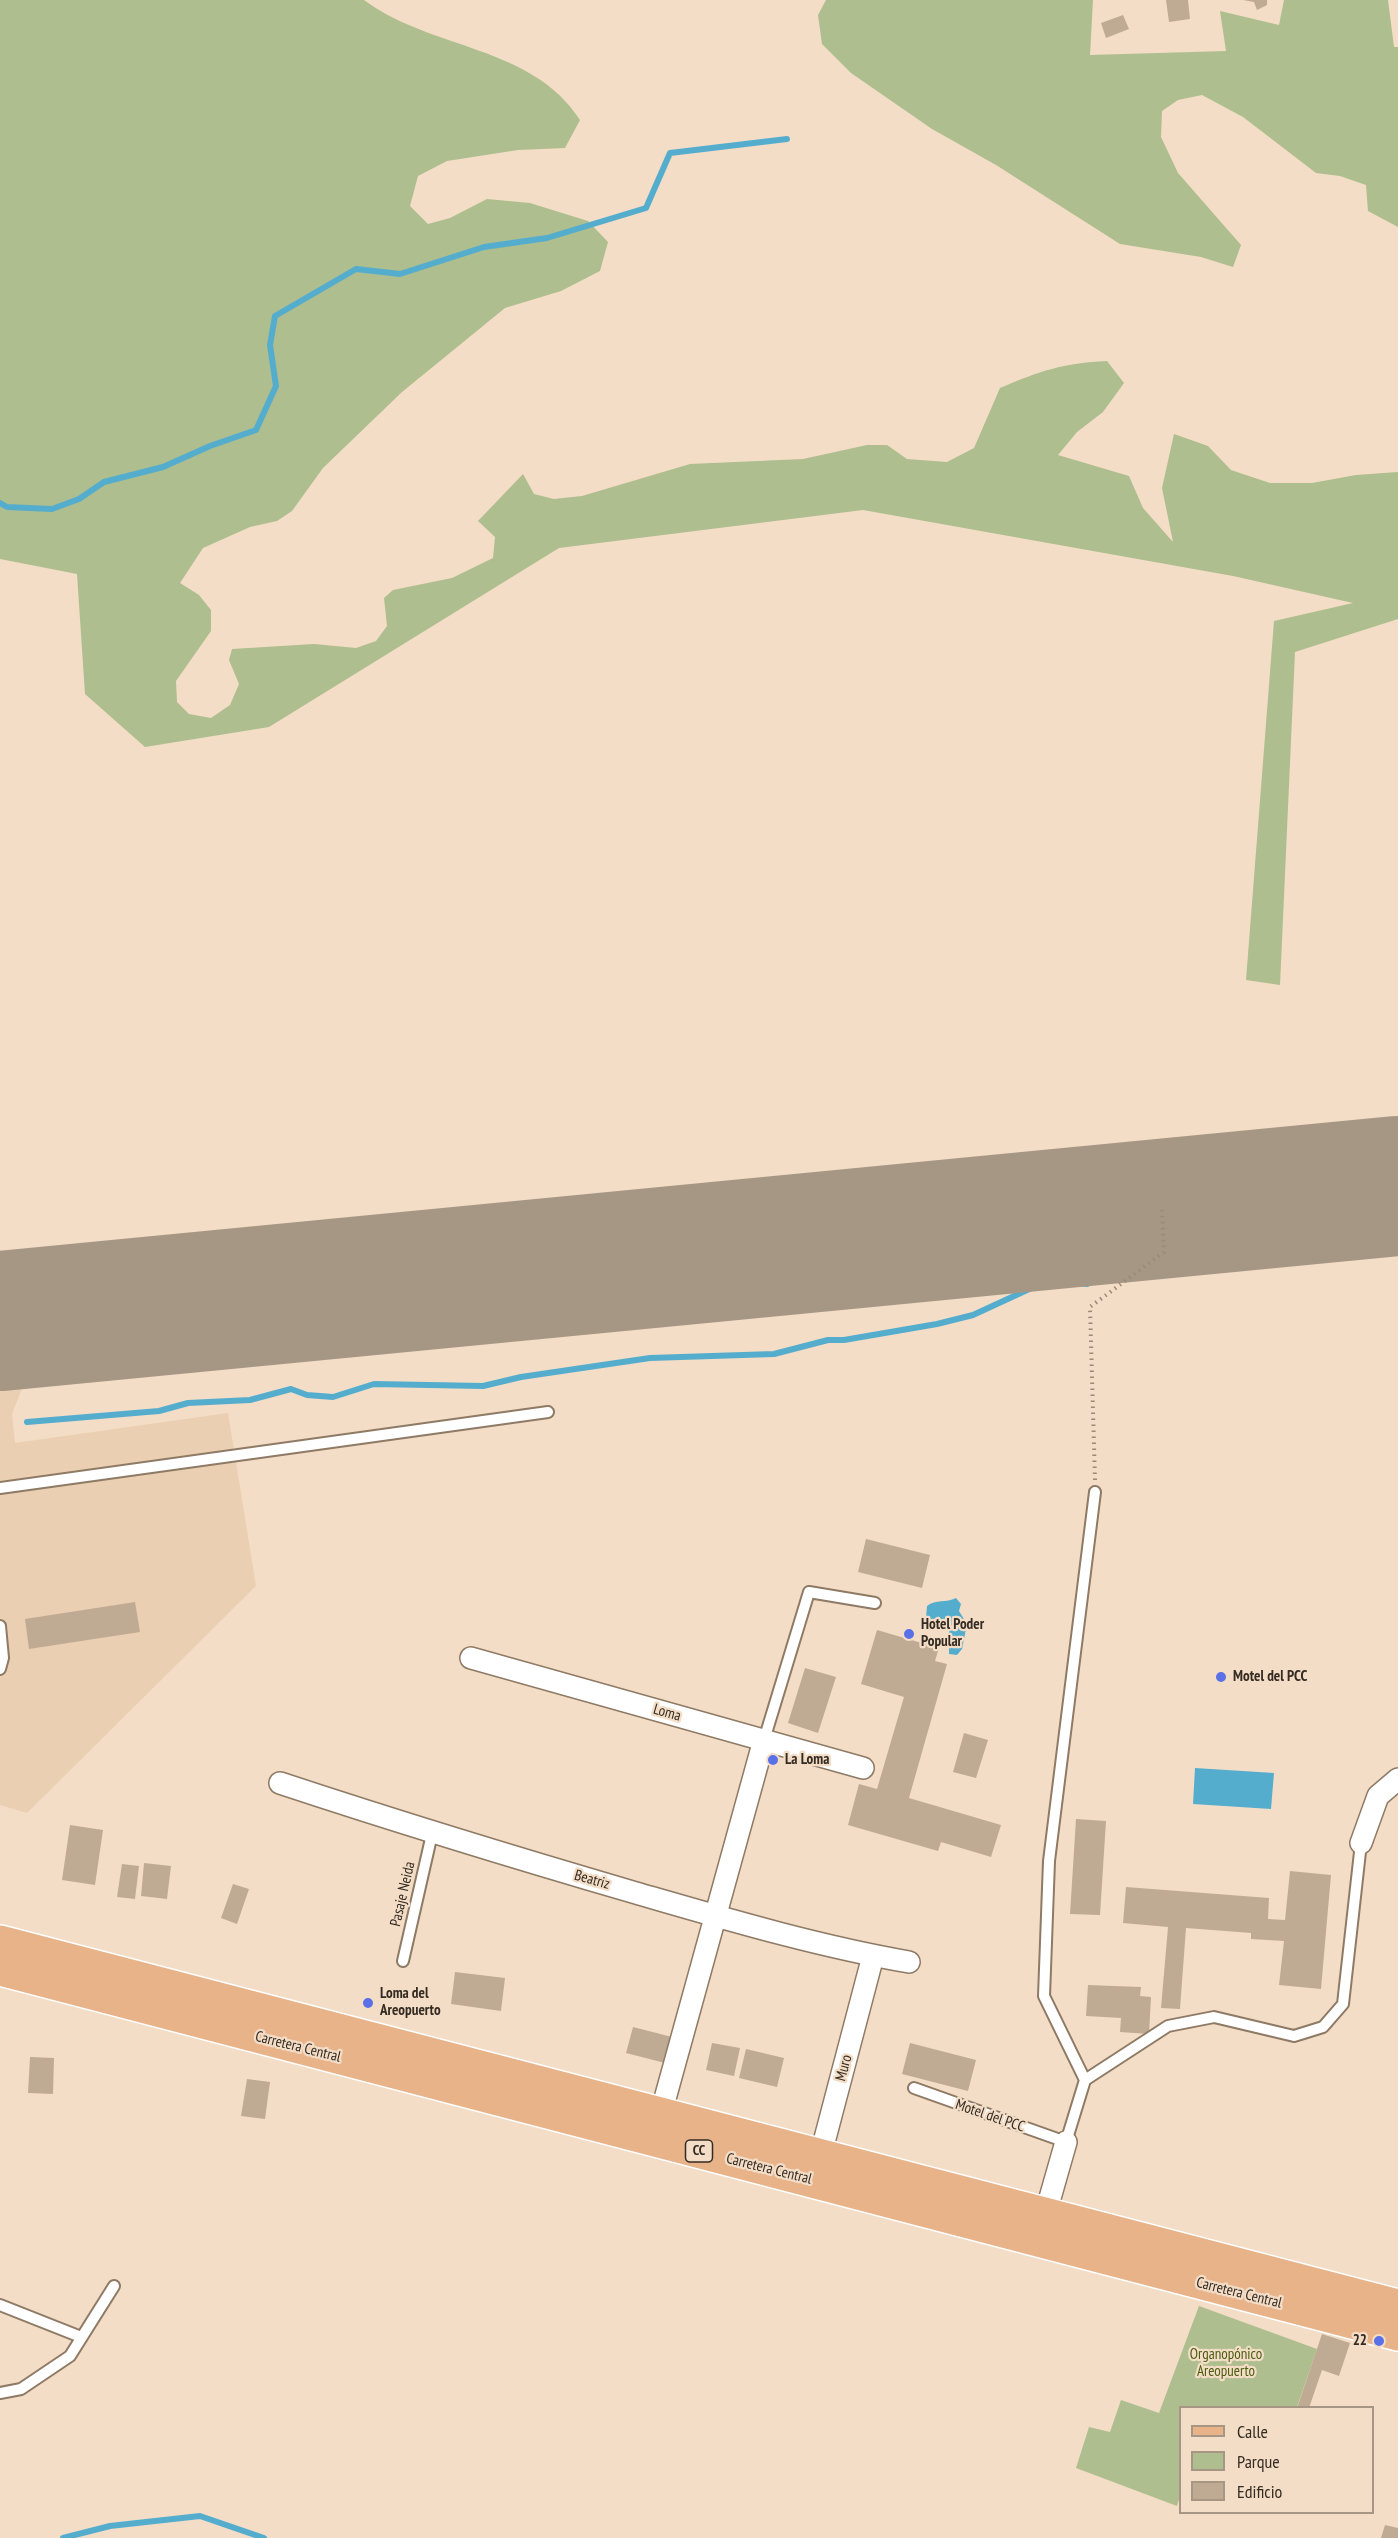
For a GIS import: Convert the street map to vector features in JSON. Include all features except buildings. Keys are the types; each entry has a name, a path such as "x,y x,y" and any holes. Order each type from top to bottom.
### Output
{"main road":[{"name":"Carretera Central","path":"0,1942 657,2126 1042,2227 1398,2334"},
{"name":"Carretera Central","path":"0,1969 657,2126"},
{"name":"Carretera Central","path":"1042,2227 1398,2306"}],"street":[{"name":"Loma","path":"471,1658 863,1768"},
{"path":"657,2126 764,1740"},
{"path":"1361,1843 1378,1796 1398,1779"},
{"name":"Beatriz","path":"280,1783 432,1834 715,1916 873,1956 909,1962"},
{"name":"Muro","path":"817,2168 873,1956"},
{"path":"1042,2227 1066,2142"}],"lane":[{"path":"0,1488 548,1412"},
{"path":"1085,2080 1044,1996 1049,1861 1095,1492"},
{"path":"764,1740 808,1592 875,1603"},
{"path":"0,1626 3,1658 0,1669"},
{"name":"Pasaje Neida","path":"403,1961 432,1834"},
{"path":"1066,2142 1085,2080 1168,2026 1214,2017 1294,2036 1323,2027 1343,2004 1361,1843"},
{"name":"Motel del PCC","path":"914,2088 1066,2142"},
{"path":"0,2393 21,2389 70,2356 114,2286"},
{"path":"0,2305 81,2337"}],"path":[{"path":"1095,1492 1090,1307 1164,1252 1162,1209"}],"shaded area":[{"path":"1398,1145 1398,1228 30,1368 12,1414 15,1443 228,1413 256,1586 27,1813 0,1805 0,1294"}],"green space":[{"path":"0,0 364,0 419,29 508,62 535,77 560,95 580,120 565,148 518,150 447,161 418,176 410,206 428,224 450,218 487,199 530,203 588,221 608,242 600,271 561,291 505,308 402,392 323,468 292,511 277,521 250,527 203,548 180,583 199,595 211,610 211,631 176,681 177,702 189,714 211,718 230,705 239,684 229,660 232,649 314,644 356,648 376,641 387,626 384,598 393,590 452,578 493,558 495,537 478,521 523,474 534,494 554,499 582,496 690,464 803,459 867,445 887,445 907,459 947,462 974,448 1000,388 1052,369 1107,361 1124,383 1103,412 1077,432 1058,455 1129,476 1143,508 1173,542 1162,488 1174,434 1208,446 1231,470 1270,483 1312,483 1356,475 1398,472 1398,619 1295,652 1280,985 1246,980 1274,621 1353,603 1233,576 863,510 559,548 269,727 145,747 85,694 77,574 0,559"},
{"path":"826,0 1093,0 1090,55 1226,51 1220,11 1279,25 1284,0 1388,0 1394,47 1398,47 1398,227 1368,211 1366,185 1340,176 1316,173 1243,117 1202,95 1178,100 1162,111 1161,137 1178,173 1241,245 1233,267 1201,257 1120,244 996,165 932,129 851,73 822,44 818,15"},
{"name":"Organopónico Areopuerto","path":"1199,2306 1317,2349 1297,2406 1179,2406 1179,2499 1177,2506 1076,2468 1089,2427 1110,2432 1121,2400 1159,2413"}],"water":[{"path":"956,1598 961,1604 959,1611 967,1624 962,1649 957,1655 949,1654 949,1631 931,1626 926,1618 927,1606 934,1602"},
{"path":"1195,1768 1274,1773 1271,1809 1193,1804"}],"waterway":[{"path":"0,503 7,507 52,509 79,499 104,482 163,467 210,446 256,430 276,386 270,345 275,316 356,269 400,274 484,247 547,238 646,208 670,153 787,139"},
{"path":"27,1422 159,1411 188,1403 250,1400 291,1389 307,1395 333,1397 374,1384 483,1386 521,1377 650,1358 774,1354 828,1340 844,1340 937,1324 973,1315 1051,1279 1087,1284 1123,1267"},
{"path":"63,2538 110,2526 200,2516 264,2538"}],"runway":[{"path":"0,1321 1398,1186"}],"place":[{"name":"Hotel Poder Popular","path":"909,1634"},
{"name":"Motel del PCC","path":"1221,1677"},
{"name":"La Loma","path":"773,1760"},
{"name":"Loma del Areopuerto","path":"368,2003"},
{"name":"22","path":"1379,2341"}]}
